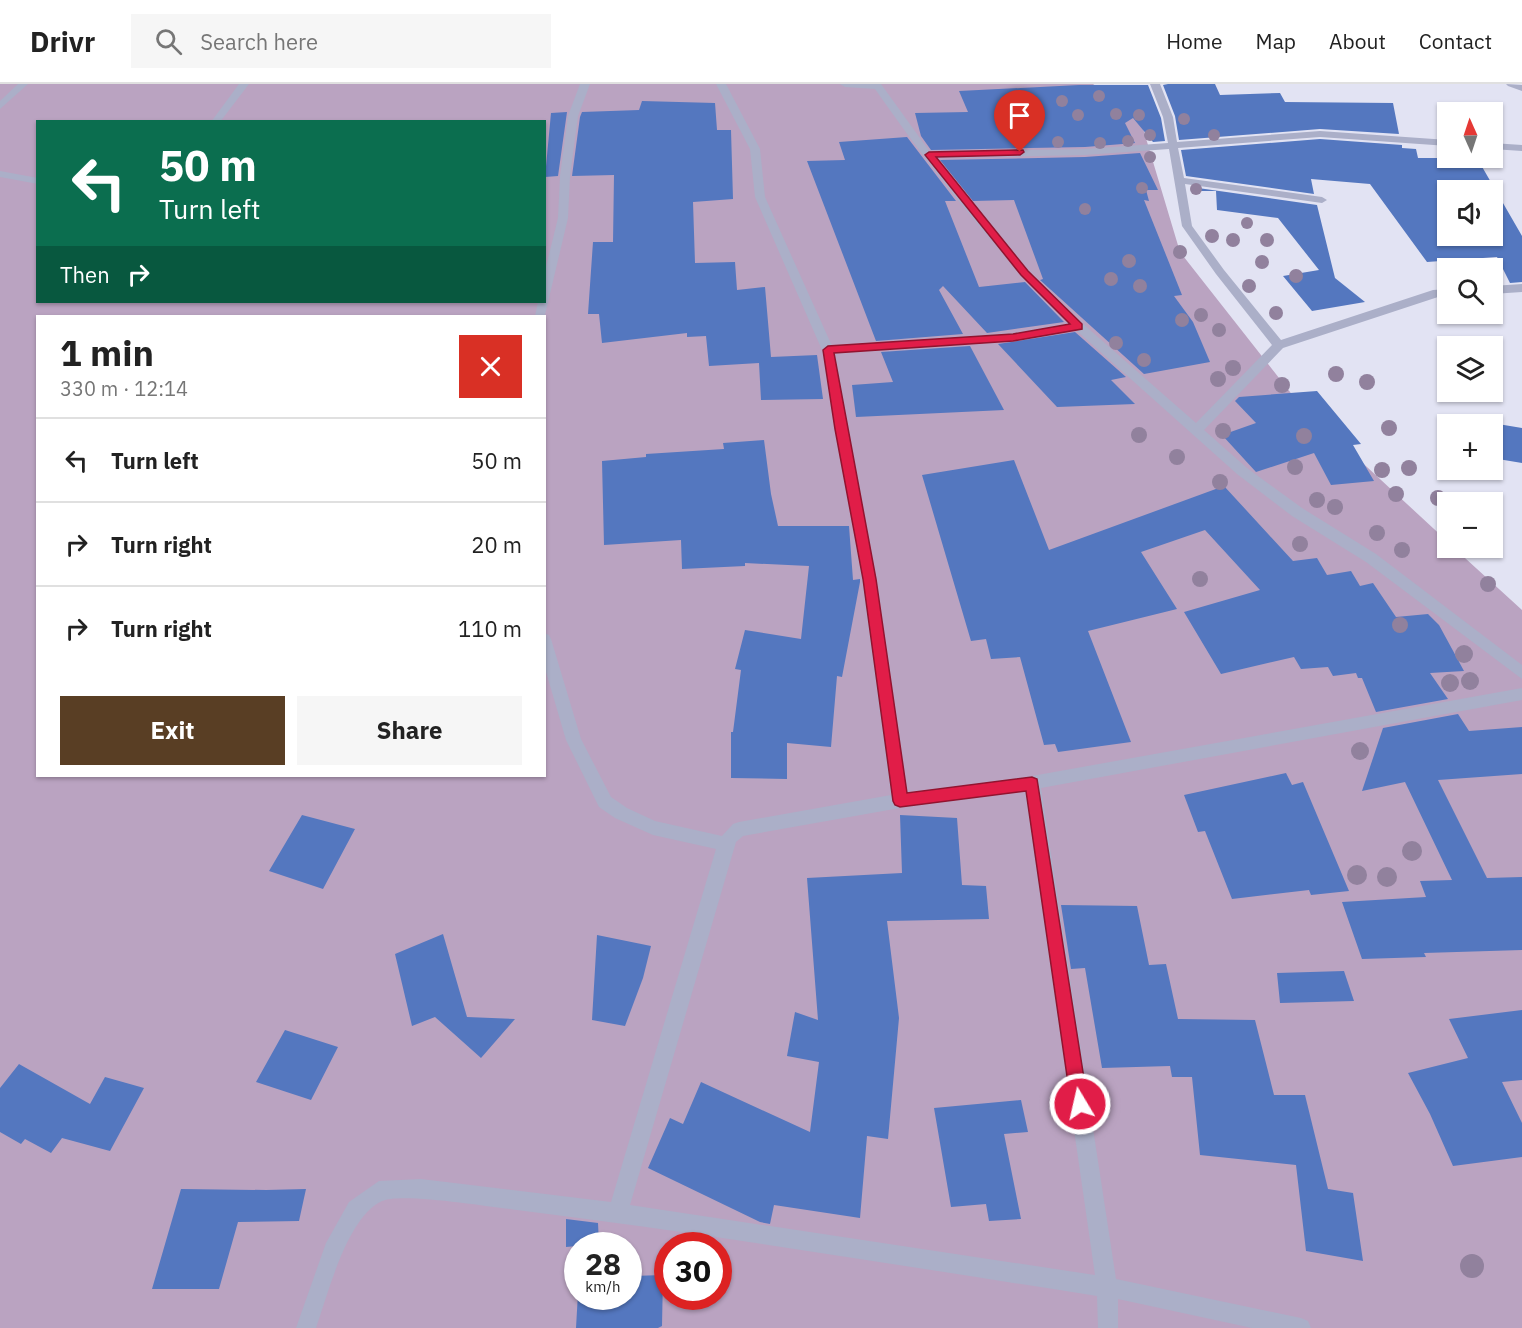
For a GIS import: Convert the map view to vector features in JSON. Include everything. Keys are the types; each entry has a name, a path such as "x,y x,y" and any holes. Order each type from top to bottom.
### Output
{"street":[{"path":"0,106 23,84"},
{"path":"217,120 244,84"},
{"path":"546,292 563,218 565,176 573,116 585,84"},
{"path":"721,84 755,149 760,197 828,350 869,579 900,801"},
{"path":"844,84 877,85 917,142 1024,273 1078,326 1242,471 1297,512 1371,558 1522,673"},
{"path":"1155,84 1168,117 1187,226 1220,272 1279,345"},
{"path":"1511,84 1522,88"},
{"path":"929,155 1085,152 1320,134 1437,142"},
{"path":"1503,147 1522,148"},
{"path":"0,174 36,181"},
{"path":"1179,180 1322,200"},
{"path":"1503,289 1522,288"},
{"path":"1197,429 1279,345 1437,293"},
{"path":"828,350 1013,337 1078,326"},
{"path":"546,646 574,740 605,802 621,813 653,828 726,844"},
{"path":"618,1213 726,844 739,829 900,801 1032,783 1522,694"},
{"path":"1032,783 1107,1287 1108,1328"},
{"path":"306,1328 333,1250 356,1209 379,1191 421,1189 618,1213 1107,1287 1301,1328"}],"shaded area":[{"path":"0,84 1093,84 1139,115 1180,252 1301,406 1437,532 1437,558 1465,558 1522,610 1522,1328 0,1328"}],"building":[{"path":"1215,84 1220,95 1280,93 1285,102 1393,103 1399,134 1320,129 1179,140 1175,116 1163,85"},
{"path":"1079,85 1148,85 1161,118 1165,141 1153,142 1133,118 1125,123 1135,143 1085,147 931,150 921,136 915,113 968,112 959,91"},
{"path":"642,101 715,103 717,130 731,130 733,199 693,202 695,263 735,262 737,290 765,287 771,357 817,355 823,399 761,400 759,363 709,366 706,336 687,337 687,333 602,343 599,314 588,314 593,242 613,242 614,175 572,176 580,117 582,112 639,110"},
{"path":"567,112 558,176 546,177 546,166 551,113"},
{"path":"907,137 956,201 945,201 979,287 1025,282 1064,322 987,333 943,286 939,290 963,334 876,341 807,161 845,160 839,142"},
{"path":"1320,139 1402,145 1402,148 1416,149 1418,158 1437,158 1437,168 1483,168 1490,180 1437,180 1437,246 1503,246 1503,203 1522,236 1522,282 1510,283 1503,269 1503,258 1437,258 1437,261 1427,262 1370,184 1311,179 1314,194 1186,176 1181,150"},
{"path":"1140,153 1158,190 1146,190 1149,201 1144,200 1182,295 1174,296 1193,322 1210,362 1144,374 1040,280 1043,279 1014,200 973,201 940,160 1085,157"},
{"path":"1191,187 1317,205 1335,278 1365,302 1312,311 1283,276 1319,270 1278,218 1217,210 1216,191 1194,191"},
{"path":"1075,332 1126,377 1111,380 1135,404 1057,407 998,344"},
{"path":"970,346 1004,410 856,417 852,385 893,382 881,352"},
{"path":"1317,391 1361,444 1353,445 1374,481 1331,485 1314,453 1256,472 1222,435 1256,423 1235,401 1239,397"},
{"path":"1503,425 1522,428 1522,463 1503,460"},
{"path":"764,440 778,526 849,526 853,580 860,579 842,677 837,676 831,747 787,743 787,779 731,778 731,732 733,732 741,670 735,669 745,630 801,639 809,566 745,563 745,566 682,569 681,540 604,545 602,461 646,457 646,454 724,449 723,443"},
{"path":"1014,460 1049,550 1224,486 1293,561 1317,558 1327,575 1351,571 1360,586 1373,583 1396,617 1428,614 1439,625 1464,671 1430,673 1448,699 1376,712 1362,678 1358,678 1356,673 1333,676 1328,667 1301,669 1294,657 1221,674 1184,612 1260,590 1205,530 1141,552 1177,609 1088,631 1131,742 1058,752 1055,744 1044,745 1020,657 991,659 986,639 971,641 922,475"},
{"path":"1458,714 1469,731 1522,727 1522,774 1438,780 1487,878 1522,877 1522,950 1424,953 1426,957 1362,959 1342,902 1426,897 1420,881 1452,880 1405,782 1362,791 1383,728"},
{"path":"1286,773 1292,785 1303,782 1349,891 1311,895 1309,890 1232,899 1205,831 1198,832 1184,795"},
{"path":"302,815 355,829 323,889 269,871"},
{"path":"900,815 957,818 962,885 986,886 989,919 887,921 899,1018 888,1139 867,1136 860,1218 774,1205 770,1224 760,1222 648,1168 670,1118 683,1124 701,1082 810,1132 819,1062 787,1056 795,1012 818,1020 807,878 902,873"},
{"path":"1061,905 1137,906 1149,965 1166,964 1178,1019 1255,1020 1274,1095 1305,1095 1328,1189 1353,1193 1363,1261 1306,1251 1296,1165 1200,1155 1192,1077 1172,1077 1170,1066 1102,1068 1085,968 1071,969"},
{"path":"443,934 467,1017 515,1019 481,1058 435,1017 412,1026 395,954"},
{"path":"597,935 651,946 643,978 625,1026 592,1020"},
{"path":"1344,971 1354,1001 1280,1003 1277,973"},
{"path":"1522,1010 1522,1080 1502,1082 1522,1123 1522,1157 1453,1166 1430,1114 1408,1073 1468,1058 1449,1019"},
{"path":"285,1030 338,1047 311,1100 256,1082"},
{"path":"19,1064 90,1104 105,1077 144,1088 110,1151 62,1138 51,1153 25,1139 21,1144 0,1132 0,1088"},
{"path":"1021,1100 1028,1132 1004,1134 1021,1219 989,1221 986,1204 951,1207 934,1108"},
{"path":"181,1189 306,1189 299,1221 238,1222 219,1289 152,1289"},
{"path":"566,1219 598,1223 598,1232 566,1232"},
{"path":"654,1275 654,1310 662,1310 662,1326 658,1328 576,1328 577,1310 642,1310 642,1276"}],"route":[{"path":"1020,152 929,155 1024,273 1078,326 1013,337 828,350 869,579 900,801 1032,783 1080,1104"}]}
